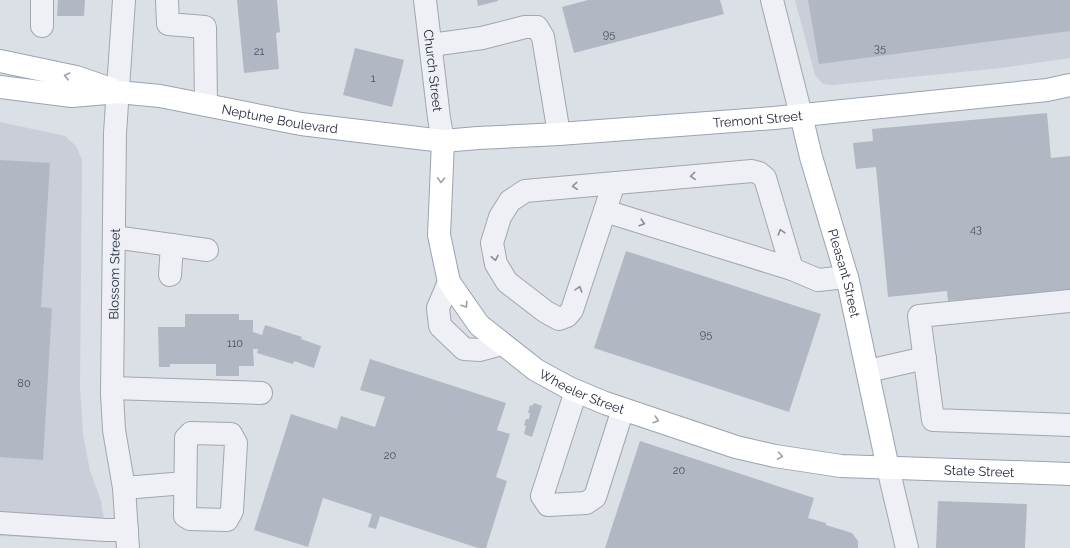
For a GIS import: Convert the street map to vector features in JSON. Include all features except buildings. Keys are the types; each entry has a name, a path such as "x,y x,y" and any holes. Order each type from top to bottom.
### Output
{"main road":[{"name":"Neptune Boulevard","path":"0,60 76,77 118,92"},
{"name":"Tremont Street","path":"443,141 774,118 1047,90 1070,86"},
{"name":"Neptune Boulevard","path":"0,87 72,96 118,92 160,96 301,124 443,141"},
{"name":"Pleasant Street","path":"801,115 811,157 847,277 888,468"},
{"name":"Wheeler Street","path":"443,141 439,235 449,282 479,325 536,370 576,391 605,403 736,447 775,456 841,466 888,468"},
{"name":"State Street","path":"888,468 1070,474"}],"street":[{"path":"42,0 42,26"},
{"name":"Blossom Street","path":"124,0 115,133 112,388 114,430 124,488 127,533"},
{"path":"166,0 168,24 205,27 206,106"},
{"name":"Church Street","path":"425,0 443,141"},
{"name":"Pleasant Street","path":"772,0 801,115"},
{"path":"431,45 482,38 525,27 537,27 543,37 558,134"},
{"path":"614,183 572,310 567,316 559,319 546,312 507,282 496,264 492,243 500,217 510,201 525,191 614,183 752,171 759,173 765,178 792,269"},
{"path":"605,211 792,269 818,280 847,277"},
{"path":"114,237 207,250"},
{"path":"170,275 172,245"},
{"path":"449,282 438,308 440,326 464,349 480,350 502,344"},
{"path":"1070,300 920,316 933,420 1070,425"},
{"path":"868,371 925,358"},
{"path":"112,388 260,393"},
{"path":"576,391 542,496 548,505 586,503 595,497 623,409"},
{"name":"Pleasant Street","path":"888,468 907,548"},
{"path":"124,488 185,484"},
{"path":"0,512 127,533"},
{"path":"0,523 106,530 127,533"}],"shaded area":[{"path":"795,0 1070,0 1070,58 1001,68 832,85 823,84 815,75"},
{"path":"0,122 65,136 76,146 82,160 80,387 83,434 90,471 101,501 106,530 106,541 0,536"}]}
